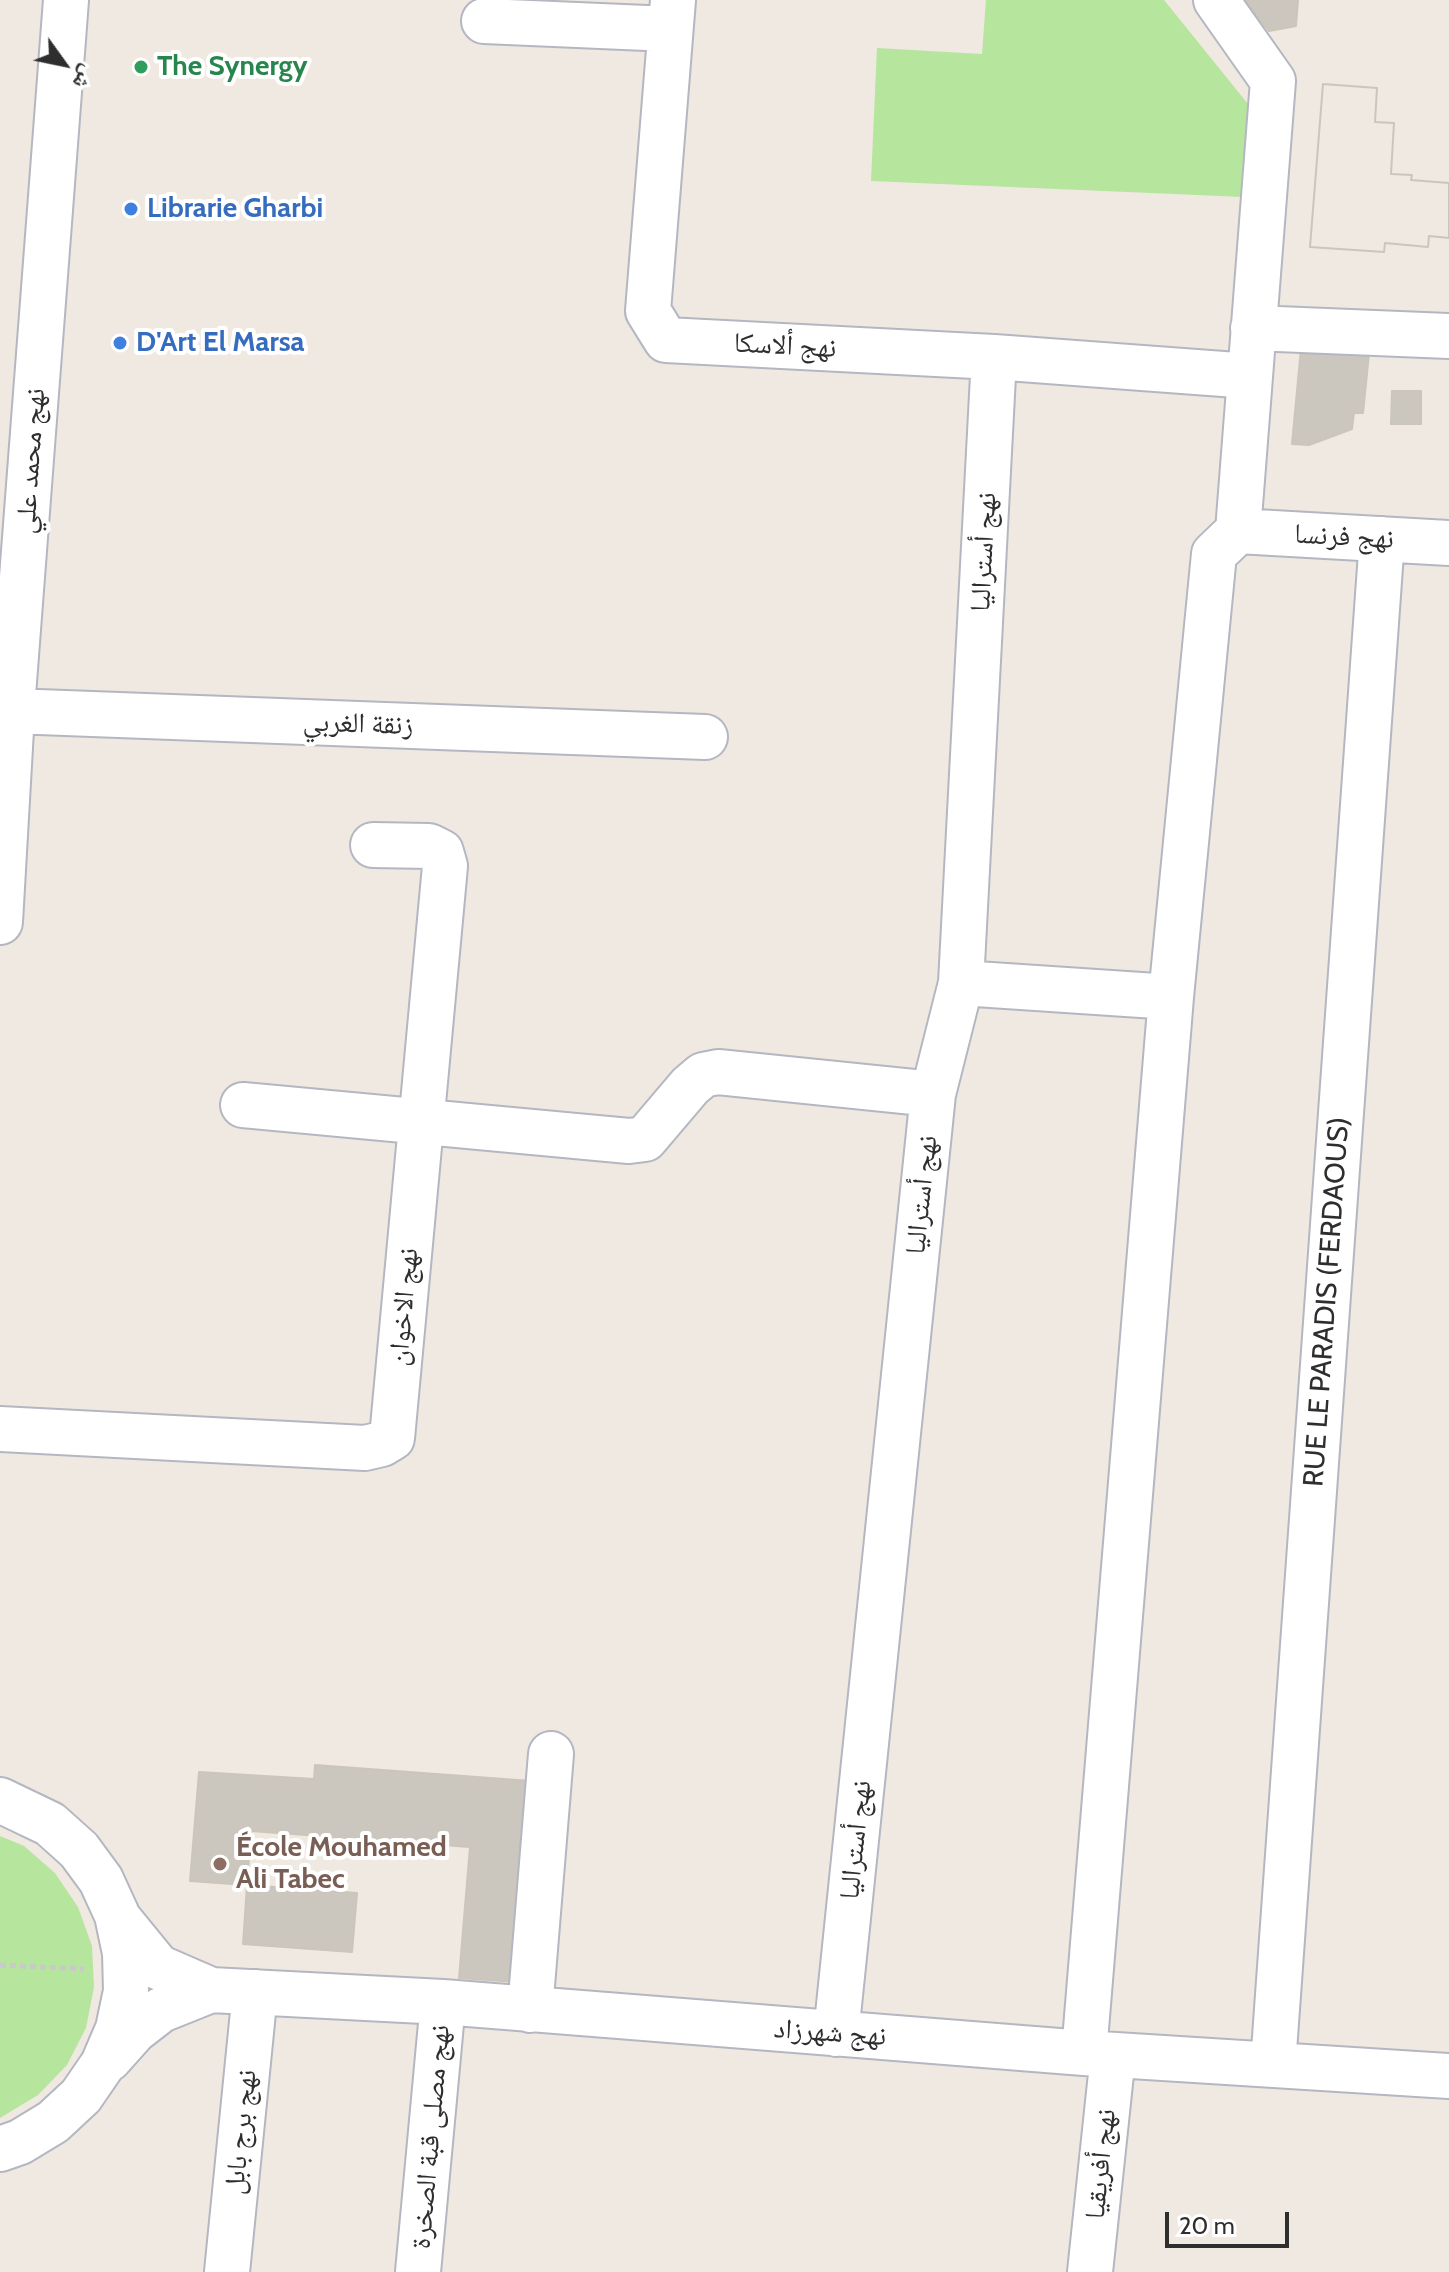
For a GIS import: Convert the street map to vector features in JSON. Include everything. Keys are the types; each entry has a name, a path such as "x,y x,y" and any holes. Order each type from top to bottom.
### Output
{"street":[{"name":"نهج محمد علي","path":"0,922 8,700 66,0"},
{"path":"1216,0 1273,81 1238,531"},
{"path":"484,21 672,14"},
{"name":"نهج ألاسكا","path":"672,14 648,311 666,340 994,357 1250,376"},
{"path":"1253,328 1449,336"},
{"name":"نهج أستراليا","path":"836,2034 933,1094 961,983 994,357"},
{"name":"نهج فرنسا","path":"1238,531 1449,543"},
{"name":"نهج أفريقيا","path":"1090,2272 1098,2054 1171,997 1214,554 1238,531"},
{"name":"RUE LE PARADIS (FERDAOUS)","path":"1273,2065 1382,539"},
{"name":"زنقة الغربي","path":"8,700 705,737"},
{"name":"نهج الاخوان","path":"0,1429 365,1448 392,1438 445,866 441,852 429,846 373,845"},
{"path":"961,983 1171,997"},
{"path":"243,1105 629,1141 645,1139 690,1086 703,1075 718,1072 933,1094"},
{"path":"530,2010 551,1754"},
{"path":"6,1797 50,1824 79,1850 101,1880 118,1918 158,1967 211,1990"},
{"path":"100,2069 118,2029 125,1971 118,1918"},
{"path":"8,2152 53,2122 81,2096 134,2031 161,2010 211,1990"},
{"name":"نهج شهرزاد","path":"211,1990 443,2002 1098,2054 1449,2076"},
{"name":"نهج برج بابل","path":"227,2272 255,1992"},
{"name":"نهج مصلى قبة الصخرة","path":"418,2272 443,2002"}],"path":[{"path":"0,1965 125,1971"}],"green space":[{"path":"986,0 1164,0 1248,104 1243,197 871,181 877,48 982,54"},
{"path":"0,1836 24,1846 55,1873 78,1907 92,1946 94,1987 86,2028 67,2065 38,2095 0,2118"}],"building":[{"path":"1244,0 1298,0 1296,26 1269,31"},
{"path":"1323,84 1377,88 1375,122 1394,123 1391,174 1412,175 1411,180 1449,183 1449,238 1429,236 1428,247 1385,243 1384,252 1310,247"},
{"path":"1323,84 1377,88 1375,122 1394,123 1391,174 1412,175 1411,180 1449,183 1449,238 1429,236 1428,247 1385,243 1384,252 1310,247"},
{"path":"1301,348 1369,354 1363,413 1354,413 1352,429 1309,445 1292,444"},
{"path":"1392,391 1421,391 1421,424 1391,424"},
{"name":"École Mouhamed Ali Tabec","path":"315,1765 531,1781 516,1982 459,1978 470,1847 251,1831 247,1885 190,1881 199,1772 314,1779"},
{"name":"École Mouhamed Ali Tabec","path":"247,1885 357,1893 352,1952 243,1944"}],"place":[{"name":"The Synergy","path":"141,67"},
{"name":"Librarie Gharbi","path":"131,209"},
{"name":"D'Art El Marsa","path":"120,343"},
{"name":"École Mouhamed Ali Tabec","path":"220,1864"}]}
